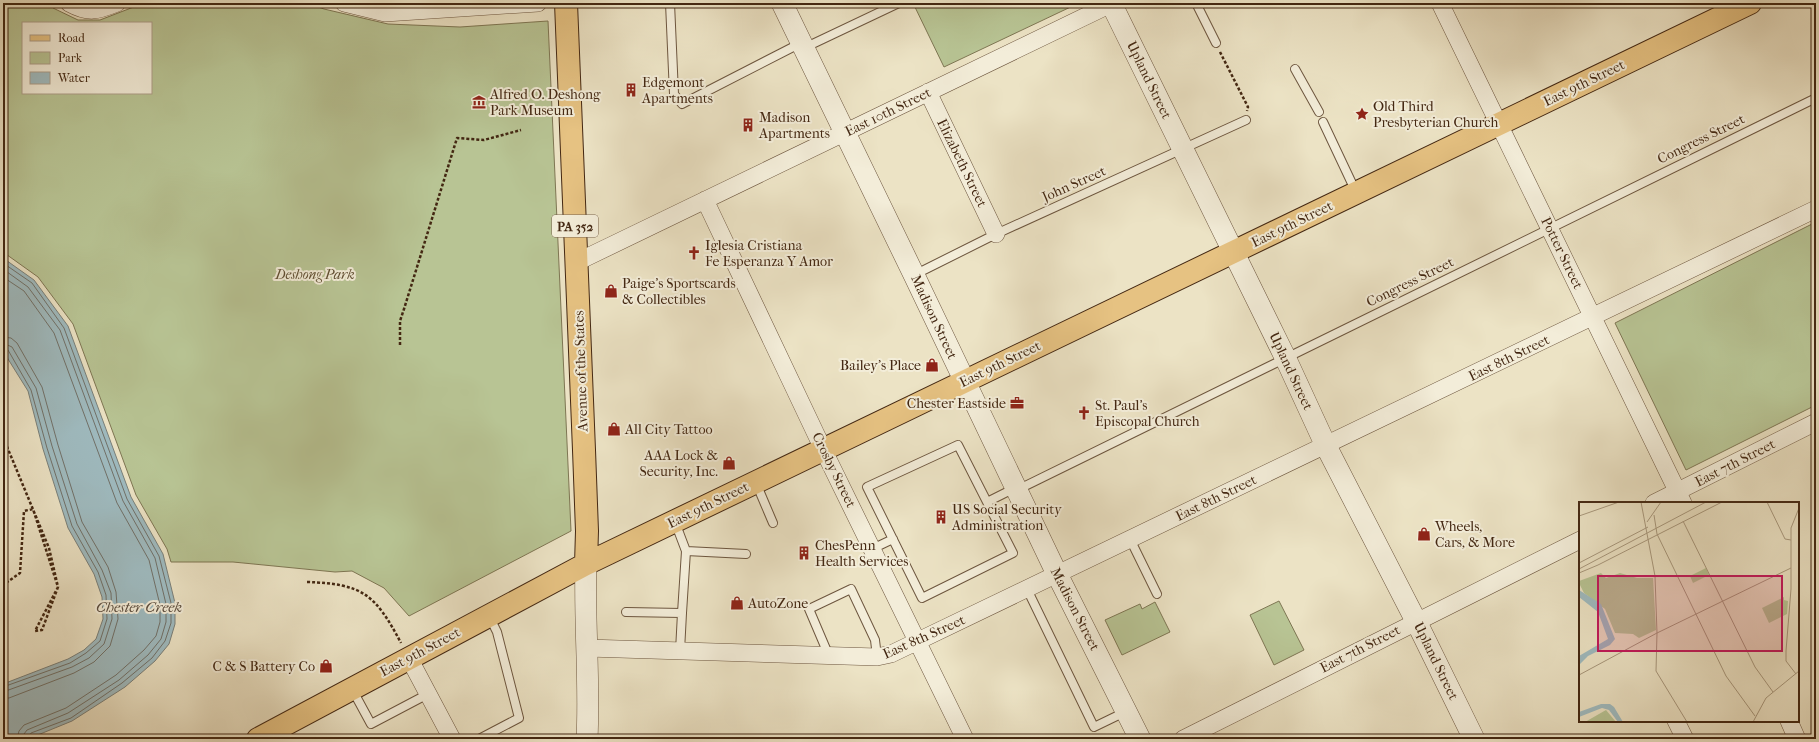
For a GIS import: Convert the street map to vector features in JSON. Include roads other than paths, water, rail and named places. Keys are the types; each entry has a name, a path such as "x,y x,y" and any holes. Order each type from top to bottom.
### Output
{"main road":[{"name":"Avenue of the States","path":"566,3 587,524 586,564"},
{"name":"East 9th Street","path":"258,739 586,564 1750,3"}],"street":[{"path":"73,6 98,11 117,3"},
{"path":"344,3 385,13 439,6 538,3"},
{"name":"Madison Street","path":"782,3 1057,574 1140,739"},
{"name":"East 10th Street","path":"577,262 1112,3"},
{"name":"Upland Street","path":"1112,3 1285,357 1326,446 1416,621 1474,739"},
{"name":"Potter Street","path":"1440,3 1680,497"},
{"name":"Elizabeth Street","path":"928,92 996,234"},
{"name":"Crosby Street","path":"705,200 823,449 965,739"},
{"name":"East 8th Street","path":"587,648 877,658 891,654 1593,318 1816,209"},
{"name":"East 7th Street","path":"1658,502 1680,497 1816,422"},
{"name":"East 7th Street","path":"1183,739 1579,540"},
{"name":"Avenue of the States","path":"586,564 585,603 587,648 587,739"},
{"path":"409,658 452,739"},
{"path":"1676,722 1685,739"},
{"path":"1790,722 1798,739"}],"lane":[{"path":"670,3 674,94 682,104 802,46 899,3"},
{"path":"1196,3 1216,43"},
{"path":"1295,69 1319,112"},
{"name":"Congress Street","path":"987,502 1816,98"},
{"name":"John Street","path":"914,275 996,234 1246,120"},
{"path":"1323,122 1356,193"},
{"path":"958,445 987,502 1013,553 922,598 867,487 958,445"},
{"path":"755,482 773,523"},
{"path":"674,521 686,551 680,651"},
{"path":"872,549 892,539"},
{"path":"1130,539 1157,594"},
{"path":"686,551 746,554"},
{"path":"829,656 809,609 851,589 875,640 877,658"},
{"path":"1027,589 1094,727 1126,711"},
{"path":"626,612 682,613"},
{"path":"479,739 519,718 497,632 489,616"},
{"path":"352,689 371,724 428,694"}],"water":[{"name":"Chester Creek","path":"3,258 34,280 68,326 131,497 163,554 175,603 175,624 169,644 155,661 125,687 72,721 28,739 3,739 3,684 68,659 84,650 96,639 103,619 102,597 94,574 68,528 43,449 28,391 3,351"}],"place":[{"name":"Edgemont Apartments","path":"631,90"},
{"name":"Alfred O. Deshong Park Museum","path":"479,102"},
{"name":"Old Third Presbyterian Church","path":"1362,114"},
{"name":"Madison Apartments","path":"748,125"},
{"name":"Iglesia Cristiana Fe Esperanza Y Amor","path":"694,253"},
{"name":"Paige's Sportscards & Collectibles","path":"611,291"},
{"name":"Bailey's Place","path":"932,365"},
{"name":"Chester Eastside","path":"1017,403"},
{"name":"St. Paul's Episcopal Church","path":"1084,413"},
{"name":"All City Tattoo","path":"614,429"},
{"name":"AAA Lock & Security, Inc.","path":"729,463"},
{"name":"US Social Security Administration","path":"941,517"},
{"name":"Wheels, Cars, & More","path":"1424,534"},
{"name":"ChesPenn Health Services","path":"804,553"},
{"name":"AutoZone","path":"737,603"},
{"name":"C & S Battery Co","path":"326,666"}],"park label":[{"name":"Deshong Park","path":"315,274"}]}
